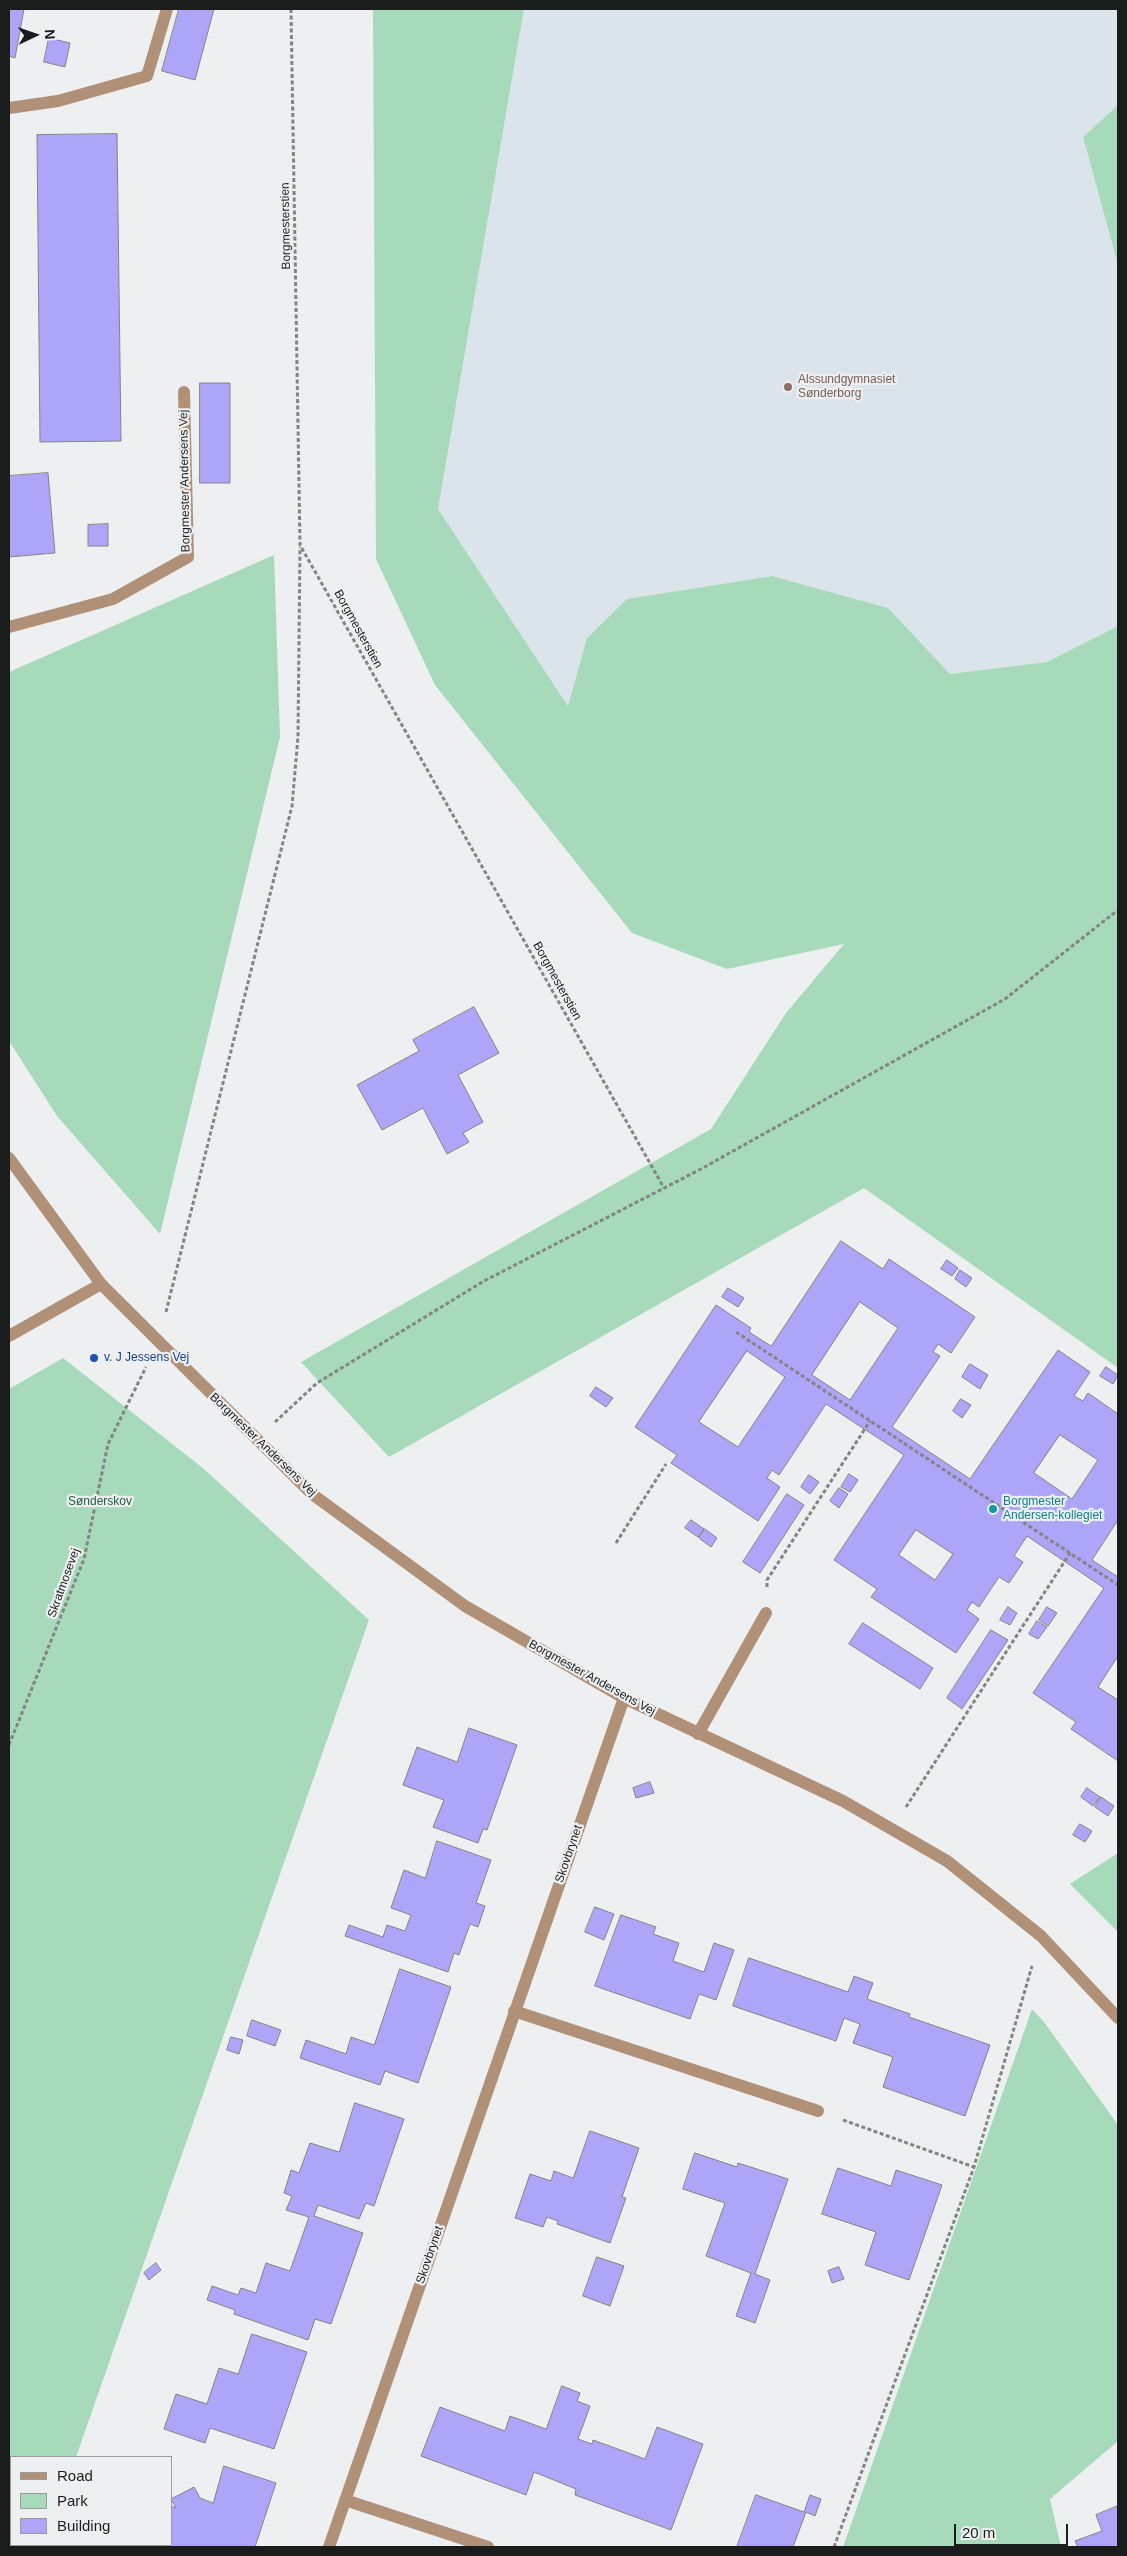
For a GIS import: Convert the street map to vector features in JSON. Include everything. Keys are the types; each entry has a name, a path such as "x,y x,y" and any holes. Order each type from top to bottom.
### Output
{"street":[{"path":"9,108 58,101 147,76 167,9"},
{"name":"Borgmester Andersens Vej","path":"9,627 113,598 188,557 184,392"},
{"name":"Borgmester Andersens Vej","path":"9,1158 101,1284 312,1494 465,1606 624,1698 843,1801 947,1861 1040,1936 1118,2018"},
{"path":"9,1336 101,1284"},
{"path":"698,1734 766,1612"},
{"name":"Skovbrynet","path":"329,2547 624,1698"},
{"path":"514,2011 818,2111"},
{"path":"345,2500 488,2547"}],"path":[{"name":"Borgmesterstien","path":"291,9 300,545 664,1188"},
{"name":"Skratmosevej","path":"9,1745 84,1559 108,1444 159,1340 292,806 298,737 300,545"},
{"path":"256,1439 317,1383 484,1281 664,1188 1005,999 1118,910"},
{"path":"736,1332 1118,1585"},
{"path":"766,1612 767,1580 870,1421"},
{"path":"616,1543 666,1464"},
{"path":"892,1829 1070,1553"},
{"path":"834,2547 974,2167 1040,1936"},
{"path":"818,2111 974,2167"}],"shaded area":[{"name":"Alssundgymnasiet Sønderborg","path":"524,9 1118,9 1118,105 1083,137 1118,265 1118,626 1047,662 950,674 888,608 772,576 627,599 587,638 569,707 438,509"}],"green space":[{"path":"373,9 524,9 438,509 568,706 587,638 627,599 772,576 888,608 950,674 1047,662 1118,626 1118,1368 864,1188 389,1457 301,1362 711,1129 786,1013 844,944 727,969 632,933 435,685 376,559"},
{"path":"1118,105 1118,265 1083,137"},
{"path":"274,555 280,737 160,1234 57,1116 9,1041 9,672"},
{"name":"Sønderskov","path":"63,1358 204,1469 369,1620 76,2456 10,2456 10,2546 45,2547 9,2547 9,1389"},
{"path":"1118,1853 1118,1932 1070,1884"},
{"path":"1032,2009 1044,2022 1118,2125 1118,2441 1050,2499 1061,2547 843,2547"}],"building":[{"path":"9,9 24,9 15,58 9,56"},
{"path":"179,9 214,9 195,80 162,71"},
{"path":"49,38 70,43 65,67 44,62"},
{"path":"117,134 121,441 40,442 37,135"},
{"path":"200,383 230,383 230,483 200,483"},
{"path":"48,473 55,553 9,557 9,476"},
{"path":"108,524 108,546 88,546 88,525"},
{"path":"474,1007 499,1053 458,1075 483,1122 463,1133 469,1142 447,1154 423,1108 382,1130 357,1085 419,1051 413,1040"},
{"name":"Borgmester Andersen-kollegiet","path":"841,1241 883,1269 889,1259 975,1317 951,1353 938,1344 933,1352 940,1356 892,1427 970,1479 1058,1350 1090,1372 1074,1396 1083,1401 1088,1393 1118,1414 1118,1520 1092,1560 1118,1577 1118,1656 1098,1687 1118,1700 1118,1761 1071,1729 1076,1722 1033,1693 1104,1588 1027,1536 1014,1556 1023,1562 1009,1583 999,1577 979,1607 972,1602 967,1610 979,1619 956,1653 871,1597 877,1589 834,1560 904,1455 826,1404 779,1475 772,1470 767,1478 780,1487 758,1521 671,1463 677,1455 635,1427 716,1305 751,1328 749,1332 771,1346","holes":["860,1302 898,1328 850,1400 812,1375","747,1351 785,1377 738,1447 699,1422","1060,1435 1098,1460 1072,1499 1034,1473","916,1530 953,1554 935,1580 899,1555"]},
{"path":"947,1260 958,1268 952,1276 941,1269"},
{"path":"960,1270 972,1278 966,1287 955,1279"},
{"path":"728,1288 744,1298 738,1307 722,1297"},
{"path":"970,1364 988,1375 980,1389 962,1377"},
{"path":"1106,1367 1118,1375 1113,1384 1100,1376"},
{"path":"596,1387 613,1398 606,1407 590,1396"},
{"path":"961,1399 971,1405 962,1418 953,1411"},
{"path":"849,1474 858,1480 850,1492 841,1487"},
{"path":"809,1475 819,1482 810,1494 801,1487"},
{"path":"839,1488 848,1494 839,1508 830,1501"},
{"path":"787,1494 804,1505 760,1573 743,1562"},
{"path":"691,1520 704,1529 698,1537 685,1528"},
{"path":"705,1529 717,1538 711,1547 699,1538"},
{"path":"1008,1607 1017,1613 1010,1625 1000,1620"},
{"path":"1047,1607 1057,1613 1048,1626 1039,1620"},
{"path":"1037,1621 1047,1627 1038,1639 1029,1634"},
{"path":"863,1623 933,1668 920,1689 849,1644"},
{"path":"991,1630 1008,1640 962,1709 947,1698"},
{"path":"469,1728 517,1745 487,1830 483,1829 478,1843 433,1827 444,1800 403,1785 417,1747 457,1762"},
{"path":"650,1782 654,1793 636,1798 633,1788"},
{"path":"1087,1788 1100,1797 1093,1806 1081,1797"},
{"path":"1101,1797 1114,1806 1108,1816 1095,1807"},
{"path":"1080,1824 1092,1831 1085,1842 1073,1835"},
{"path":"437,1841 491,1860 476,1903 485,1906 478,1927 470,1924 459,1955 454,1953 448,1972 345,1936 349,1925 383,1937 387,1925 405,1931 411,1915 391,1908 404,1870 425,1878"},
{"path":"595,1907 614,1914 604,1940 585,1932"},
{"path":"621,1915 656,1927 653,1934 679,1943 673,1961 704,1972 714,1943 734,1950 716,2000 699,1994 690,2019 595,1986"},
{"path":"749,1958 848,1992 854,1976 873,1983 867,1999 910,2014 909,2017 990,2045 965,2116 883,2087 893,2057 853,2043 860,2024 844,2018 836,2041 733,2006"},
{"path":"400,1969 451,1987 418,2083 385,2071 380,2085 300,2058 306,2040 346,2054 351,2037 374,2045"},
{"path":"252,2020 281,2030 275,2046 247,2036"},
{"path":"231,2037 243,2040 239,2054 227,2050"},
{"path":"355,2103 404,2119 374,2206 366,2203 359,2219 318,2205 314,2216 363,2233 331,2324 315,2319 308,2340 234,2314 235,2310 207,2300 212,2286 238,2295 241,2288 256,2293 266,2263 290,2271 309,2217 286,2210 292,2196 284,2193 291,2170 299,2173 310,2143 339,2152"},
{"path":"590,2131 639,2148 622,2197 626,2198 610,2243 557,2224 558,2221 547,2217 543,2227 515,2218 530,2174 551,2181 554,2171 573,2178"},
{"path":"695,2153 737,2167 738,2163 788,2179 755,2274 770,2280 755,2323 736,2316 751,2273 706,2256 725,2203 683,2189"},
{"path":"838,2168 891,2186 896,2170 942,2185 909,2280 865,2265 876,2232 822,2214"},
{"path":"597,2257 624,2266 610,2306 583,2296"},
{"path":"156,2263 161,2270 149,2280 144,2273"},
{"path":"839,2267 844,2279 832,2283 828,2271"},
{"path":"252,2334 307,2352 274,2449 210,2428 205,2443 164,2429 176,2394 207,2404 219,2368 238,2374"},
{"path":"562,2386 580,2393 577,2401 590,2406 578,2439 592,2444 593,2440 645,2459 657,2427 703,2444 671,2530 575,2495 576,2489 534,2472 526,2495 421,2456 440,2407 505,2431 510,2416 546,2429"},
{"path":"224,2466 276,2483 255,2547 155,2547 172,2546 172,2506 176,2508 172,2498 194,2487 200,2498 213,2503"},
{"path":"756,2495 804,2512 810,2495 821,2499 815,2516 806,2512 793,2547 737,2547"},
{"path":"1118,2506 1118,2547 1078,2547 1075,2541 1102,2531 1096,2515"}],"place":[{"name":"Alssundgymnasiet Sønderborg","path":"788,387"},
{"name":"v. J Jessens Vej","path":"94,1358"},
{"name":"Borgmester Andersen-kollegiet","path":"993,1509"}]}
